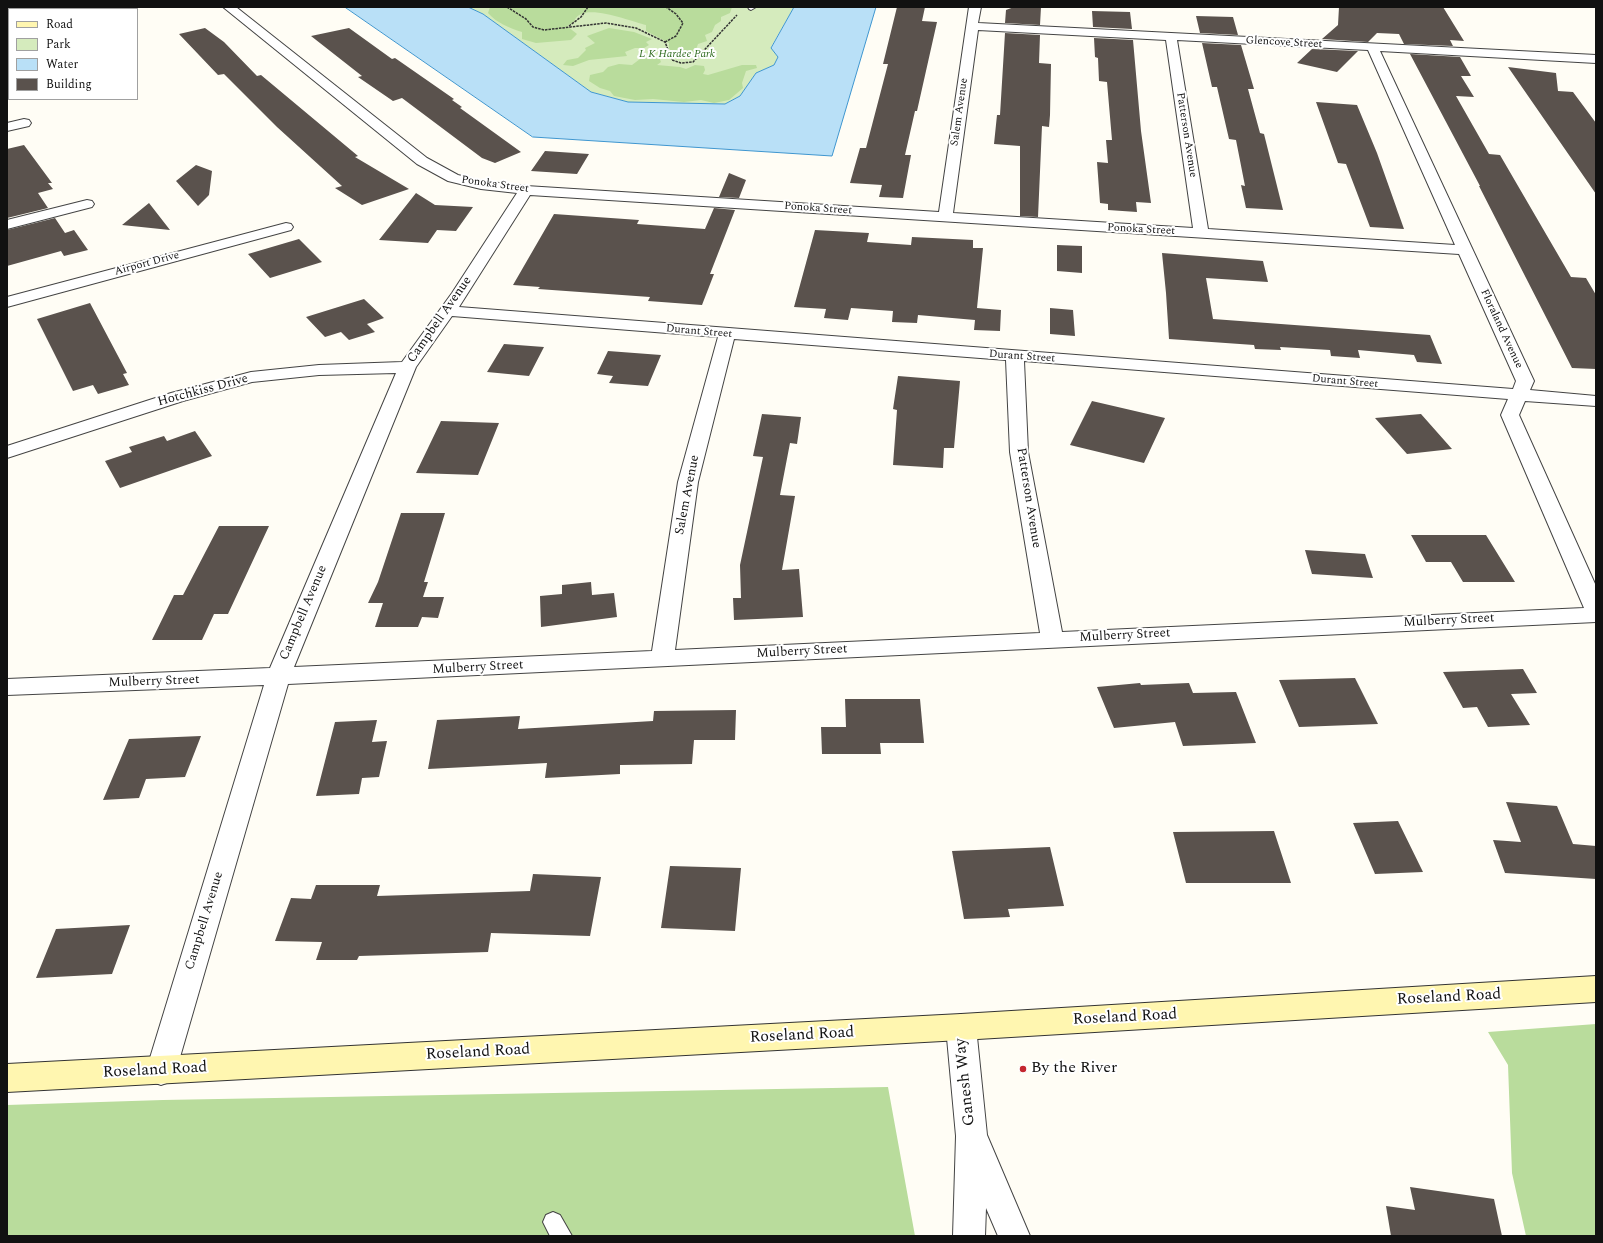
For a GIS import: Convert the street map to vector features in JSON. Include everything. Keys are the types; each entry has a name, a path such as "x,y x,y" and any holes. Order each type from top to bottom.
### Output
{"main road":[{"name":"Roseland Road","path":"7,1078 161,1071 961,1027 1596,989"}],"street":[{"name":"Ponoka Street","path":"229,7 422,161 453,178 481,185 526,190 945,218 1465,250"},
{"name":"Salem Avenue","path":"945,218 975,7"},
{"name":"Glencove Street","path":"972,26 1373,48 1591,63"},
{"name":"Patterson Avenue","path":"1171,37 1201,234"},
{"name":"Floraland Avenue","path":"1373,48 1525,381 1510,415 1596,610"},
{"path":"7,127 24,123"},
{"name":"Campbell Avenue","path":"161,1071 278,677 407,367 448,311 526,190"},
{"path":"7,225 87,204"},
{"name":"Airport Drive","path":"7,302 286,226"},
{"name":"Durant Street","path":"448,311 1596,401"},
{"name":"Salem Avenue","path":"662,659 688,482 727,334"},
{"name":"Patterson Avenue","path":"1015,356 1019,452 1052,639"},
{"name":"Hotchkiss Drive","path":"7,452 177,397 251,377 319,370 407,367"},
{"name":"Mulberry Street","path":"7,687 278,677 1052,639 1596,615"},
{"name":"Ganesh Way","path":"961,1027 972,1136 981,1183 1014,1236"},
{"name":"Ganesh Way","path":"969,1236 981,1183"}],"path":[{"path":"507,7 526,19 533,27 544,30 606,23 636,28 665,42 672,60 679,63 687,63 700,59 716,36 727,27 740,10"},
{"path":"567,27 574,24 588,7"},
{"path":"665,42 676,36 683,23 676,14 666,7"}],"green space":[{"name":"L K Hardee Park","path":"468,7 794,7 771,47 778,57 774,65 756,73 740,96 725,104 628,102 591,92 483,14"},
{"path":"490,7 732,7 730,13 721,17 721,21 715,25 712,32 705,35 707,41 698,44 692,53 674,56 669,48 669,43 646,31 646,25 607,14 595,12 578,16 574,22 567,26 577,34 571,40 536,43 522,39 522,32 495,20 488,13"},
{"path":"609,28 634,32 652,39 646,42 649,45 644,48 635,48 625,52 627,56 589,60 573,66 563,65 567,60 578,58 586,50 585,48 595,43 587,36"},
{"path":"649,56 659,57 661,62 657,65 686,69 695,65 704,66 705,70 703,74 708,75 742,65 756,65 757,68 746,71 742,83 743,88 729,100 714,103 701,100 684,102 653,99 635,100 614,96 610,91 600,88 589,81 590,75 603,72 608,67 619,64 632,65 640,59"},
{"path":"1596,1024 1596,1236 1526,1236 1512,1173 1508,1065 1488,1032"},
{"path":"888,1087 915,1236 7,1236 7,1105 163,1100"}],"water":[{"path":"345,7 468,7 483,14 591,92 628,102 725,104 740,96 756,73 774,65 778,57 771,48 794,7 876,7 832,156 533,137"}],"building":[{"path":"897,7 925,7 922,21 937,22 917,111 915,111 905,155 911,155 903,198 879,197 882,185 850,183 860,148 866,148 888,64 883,64"},
{"path":"1014,7 1041,7 1040,25 1005,23 1006,10"},
{"path":"1339,7 1443,7 1464,41 1450,40 1453,46 1404,44 1399,34 1377,33 1368,42 1322,39 1338,25"},
{"path":"1092,11 1130,12 1132,29 1093,27"},
{"path":"1196,16 1233,17 1238,35 1200,33"},
{"path":"205,28 224,42 257,76 261,75 358,156 355,157 409,189 362,205 335,188 342,186 277,127 224,74 218,75 179,34"},
{"path":"349,28 392,59 395,58 454,99 452,100 462,107 460,108 521,152 495,163 482,158 402,98 393,101 358,77 362,76 311,36"},
{"path":"1005,33 1040,35 1039,63 1051,64 1049,127 1042,126 1038,217 1020,216 1020,146 994,144 997,115 1000,115"},
{"path":"1094,38 1133,40 1141,131 1151,203 1136,202 1137,212 1108,210 1108,204 1100,203 1097,162 1108,163 1106,140 1112,140 1107,82 1099,81 1098,58 1095,57"},
{"path":"1202,43 1241,45 1254,89 1248,89 1260,133 1264,134 1283,210 1246,208 1241,185 1245,186 1236,140 1229,139 1217,87 1212,87"},
{"path":"1312,49 1358,51 1337,72 1297,63"},
{"path":"1410,54 1460,57 1471,76 1461,76 1474,97 1456,96 1489,154 1500,155 1571,277 1586,278 1596,295 1596,369 1572,368 1480,186"},
{"path":"1508,67 1556,73 1558,91 1573,92 1596,123 1596,194"},
{"path":"1316,102 1357,105 1377,153 1404,229 1370,227 1346,164 1338,163"},
{"path":"24,145 52,183 48,183 53,189 38,193 48,208 7,218 7,149"},
{"path":"545,151 589,154 577,174 531,171"},
{"path":"196,165 212,171 209,195 198,206 176,181"},
{"path":"729,173 746,180 739,198 719,197"},
{"path":"416,193 435,205 473,207 456,231 437,230 428,243 379,240"},
{"path":"149,203 170,230 122,225"},
{"path":"714,208 735,210 710,274 714,274 702,305 648,301 650,297 538,289 540,287 513,285 554,214 639,220 637,224 705,229"},
{"path":"55,218 65,233 74,230 88,250 64,256 61,251 7,266 7,230"},
{"path":"815,230 869,233 867,242 911,245 912,237 973,240 973,248 983,248 977,308 1001,310 1000,331 974,330 975,320 918,315 917,323 892,322 893,311 851,308 848,320 824,318 826,309 794,307"},
{"path":"299,239 322,262 270,278 248,254"},
{"path":"1057,245 1082,246 1082,273 1057,271"},
{"path":"1162,253 1263,261 1268,282 1206,278 1213,319 1430,335 1442,364 1417,362 1414,355 1358,350 1360,358 1331,356 1330,350 1280,347 1281,350 1255,349 1254,345 1169,339"},
{"path":"364,299 384,318 367,324 375,332 349,340 341,332 325,337 306,317"},
{"path":"90,303 127,373 123,374 129,385 98,394 93,385 73,391 37,319"},
{"path":"1050,308 1073,310 1075,336 1050,334"},
{"path":"504,344 544,347 529,376 487,372"},
{"path":"608,351 661,355 648,386 609,383 613,376 597,374"},
{"path":"898,376 960,381 954,448 944,448 943,468 893,465 897,410 893,409"},
{"path":"1092,401 1165,418 1144,463 1070,445"},
{"path":"762,414 801,417 797,444 790,443 780,495 795,496 782,570 799,569 803,617 734,620 733,598 741,598 740,565 763,457 753,456"},
{"path":"1421,414 1452,449 1407,454 1375,418"},
{"path":"441,421 499,423 478,475 416,473"},
{"path":"195,431 212,456 120,488 105,461 132,452 129,447 164,436 167,441"},
{"path":"401,513 445,513 424,582 428,582 423,597 444,597 438,618 422,617 418,627 375,627 383,603 368,603 378,582"},
{"path":"219,526 269,526 228,614 214,614 202,640 152,640 174,595 183,595"},
{"path":"1411,535 1486,535 1515,582 1463,582 1451,562 1426,562"},
{"path":"1305,550 1365,554 1373,578 1312,574"},
{"path":"591,582 592,595 614,593 617,617 541,627 540,596 562,594 562,585"},
{"path":"1523,669 1537,693 1511,694 1530,725 1488,727 1477,707 1463,708 1443,672"},
{"path":"1355,678 1378,724 1299,727 1279,680"},
{"path":"1140,683 1141,685 1189,683 1193,693 1236,692 1256,743 1183,746 1175,722 1114,728 1097,687"},
{"path":"845,699 920,699 924,743 880,743 881,754 822,754 821,727 846,727"},
{"path":"736,710 735,740 694,740 692,764 620,765 620,774 545,778 547,763 428,769 437,720 520,716 518,729 653,721 654,711"},
{"path":"377,720 372,742 387,741 379,777 362,778 359,794 316,796 335,722"},
{"path":"201,736 185,777 146,779 139,798 103,800 129,739"},
{"path":"1506,802 1557,806 1573,844 1596,846 1596,879 1505,873 1493,840 1521,842"},
{"path":"1398,821 1423,872 1375,874 1353,823"},
{"path":"1274,831 1291,883 1186,883 1173,832"},
{"path":"1050,847 1064,906 1008,909 1010,917 964,919 952,851"},
{"path":"670,866 741,868 735,931 661,928"},
{"path":"533,874 601,877 590,936 491,933 488,952 359,956 357,960 316,960 322,942 275,941 291,898 311,899 316,885 380,885 377,896 530,891"},
{"path":"130,925 112,974 36,978 56,929"},
{"path":"1410,1187 1494,1199 1502,1236 1391,1236 1386,1206 1415,1210"}],"place":[{"name":"By the River","path":"1023,1069"}]}
